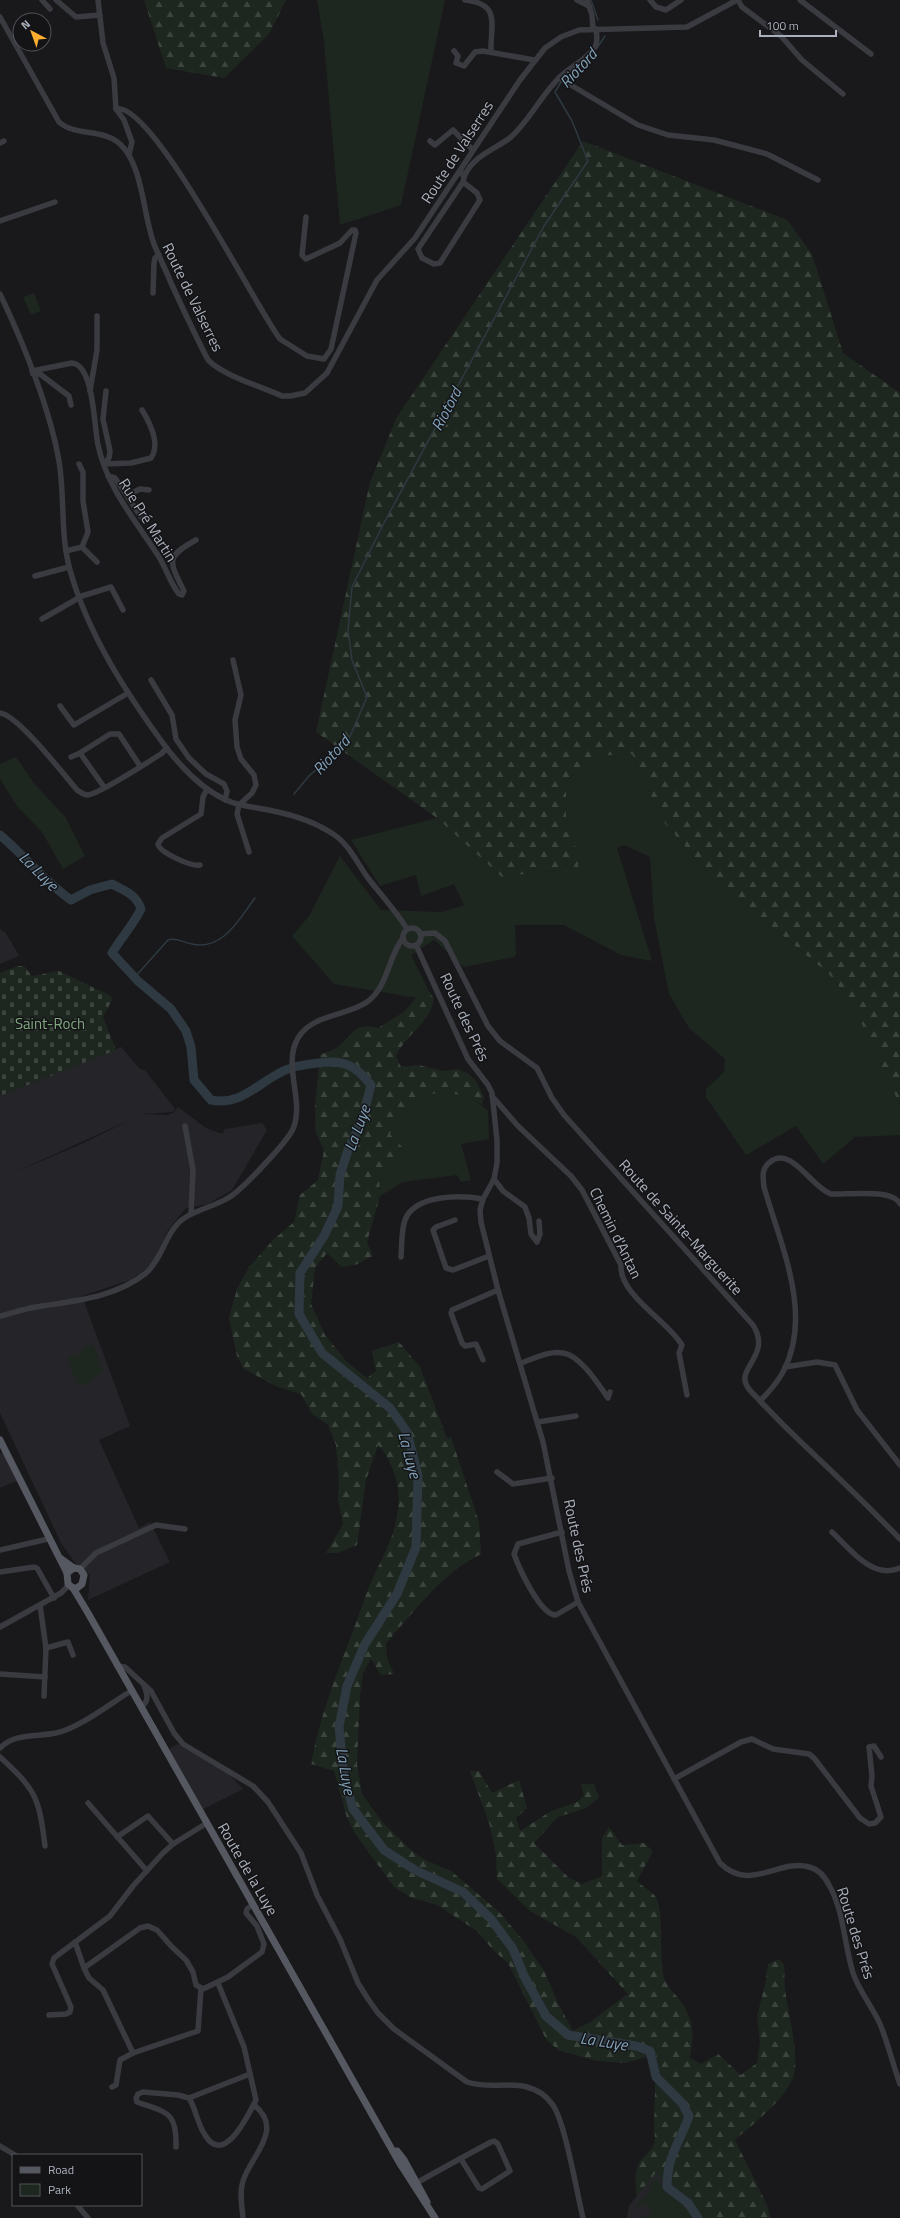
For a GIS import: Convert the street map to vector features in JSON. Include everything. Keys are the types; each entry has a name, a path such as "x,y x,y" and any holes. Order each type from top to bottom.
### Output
{"main road":[{"path":"0,1440 48,1539 67,1573 66,1579 71,1586 77,1588 82,1584 84,1577 77,1568 57,1555"},
{"path":"67,1573 77,1568"},
{"name":"Route de la Luye","path":"82,1584 82,1594 88,1613"},
{"name":"Route de la Luye","path":"71,1586 88,1613 386,2138 435,2218"}],"street":[{"path":"42,0 50,9"},
{"path":"56,0 76,17 100,15"},
{"path":"98,0 103,43 114,78 116,109 124,120 132,142 129,154"},
{"path":"465,0 486,6 492,15 491,52"},
{"path":"577,0 589,7"},
{"path":"462,182 477,193 480,200 440,263 434,264 422,258 418,249 462,182 466,166 512,136 561,80 596,46 595,29 587,0"},
{"path":"650,0 656,7 666,10 682,0"},
{"path":"737,0 742,7 788,42 802,60 843,94"},
{"name":"Route de Valserres","path":"0,17 17,44 50,111 59,122 66,128 99,133 109,137 119,143 129,154 136,172 150,234 202,347 212,364 282,396 297,396 309,391 328,373 377,280 415,238 458,172 466,166 473,150 520,80 534,60 545,48 570,32 595,29 687,27 737,0"},
{"path":"800,0 871,54"},
{"path":"454,51 458,56 456,63 464,66 475,52 491,52 534,60"},
{"path":"561,80 638,125 668,136 714,140 767,154 818,180"},
{"path":"116,109 123,109 136,120 179,170 280,339 307,356 324,359 331,349 356,233 352,230 340,243 306,260 302,255 306,217"},
{"path":"430,142 435,146 452,130 473,150"},
{"path":"458,172 465,174"},
{"path":"0,221 55,202"},
{"path":"153,293 154,263 155,258 159,255"},
{"path":"0,294 32,373 59,463 66,551 69,567 79,598 98,639 128,693 167,748 189,775 207,789 225,800 239,805 289,815 318,826 337,836 351,852 407,929"},
{"path":"90,391 97,350 97,316"},
{"name":"Rue Pré Martin","path":"32,373 72,363 78,363 83,368 90,391 98,445 108,476 117,495 160,558 178,594 182,595 184,591 172,563 172,557 178,550 196,540"},
{"path":"32,373 40,374 69,396 71,405"},
{"path":"104,464 109,458 110,451 103,419 106,391"},
{"path":"104,464 131,463 147,460 154,453 154,438 148,419 142,410"},
{"path":"79,464 83,472 84,501 88,532 82,547"},
{"path":"108,476 115,478 128,495 141,517 146,520"},
{"path":"128,495 140,489 149,490"},
{"path":"66,551 82,547"},
{"path":"82,547 97,562"},
{"path":"34,576 69,567"},
{"path":"42,619 79,598 111,587 122,610"},
{"path":"233,660 241,695 235,720 237,747 241,759 254,775 256,785 252,793 239,805 238,821 249,852"},
{"path":"151,680 172,715 176,740 189,758 206,774 224,784 227,791 225,800"},
{"path":"60,706 74,725 128,693"},
{"path":"0,713 8,716 35,741 77,790 88,795 140,766 167,748"},
{"path":"71,757 115,732 119,734 140,766"},
{"path":"80,753 104,787"},
{"path":"200,865 192,866 162,850 158,844 162,838 201,814 203,797 207,789"},
{"path":"393,953 407,945 416,945 420,941 420,934 414,928 407,929"},
{"path":"0,1316 35,1307 84,1301 136,1280 156,1262 170,1232 194,1213 223,1201 234,1194 289,1135 296,1116 293,1057 298,1037 307,1028 320,1021 362,1005 374,996 380,988 393,953 407,929"},
{"name":"Route de Sainte-Marguerite","path":"420,934 432,932 442,937 467,982 482,1016 494,1034 537,1068 552,1098 564,1115 753,1325 757,1333 758,1347 755,1358 745,1373 744,1378 748,1388 774,1417 900,1539"},
{"path":"403,938 407,945"},
{"name":"Route des Prés","path":"416,945 468,1059 488,1085 492,1096 497,1140 497,1163 494,1179 483,1199 480,1210 481,1222 498,1290 538,1422 552,1478 569,1571 578,1602 715,1856 725,1868 733,1873 748,1875 793,1867 809,1866 820,1873 829,1884 840,1914 853,1973 880,2024 900,2084"},
{"name":"Chemin d'Antan","path":"492,1096 518,1126 571,1176 582,1190 620,1265 622,1278 657,1319 682,1345 679,1353 687,1395"},
{"path":"185,1126 193,1170 194,1213"},
{"path":"760,1401 775,1385 785,1367 794,1338 796,1315 794,1291 764,1187 762,1177 765,1167 776,1158 785,1158 798,1166 824,1192 831,1194 885,1194 896,1197 900,1204"},
{"path":"494,1179 503,1191 525,1207 529,1218 531,1234 537,1242 540,1234 539,1221"},
{"path":"401,1257 404,1225 406,1218 414,1208 432,1199 483,1199"},
{"path":"455,1220 436,1227 433,1230 446,1268 453,1270 489,1256"},
{"path":"483,1360 476,1344 466,1346 462,1343 451,1313 452,1310 498,1290"},
{"path":"521,1363 549,1354 563,1352 575,1358 594,1379 608,1398 610,1392"},
{"path":"785,1367 817,1362 835,1365 842,1375 856,1410 900,1465"},
{"path":"538,1422 576,1416"},
{"path":"497,1472 513,1484 552,1478"},
{"path":"77,1568 96,1553 150,1527 161,1524 185,1529"},
{"path":"562,1532 518,1544 514,1554 526,1582 549,1613 556,1615 578,1602"},
{"path":"832,1532 866,1564 875,1569 884,1570 900,1568"},
{"path":"0,1550 48,1539"},
{"path":"0,1572 37,1568 54,1598"},
{"path":"0,1627 54,1598 71,1586"},
{"path":"40,1605 46,1648 44,1696"},
{"path":"46,1648 68,1642 73,1655"},
{"path":"117,1666 125,1667 151,1691 174,1733 183,1744 253,1786 268,1802 301,1853 317,1895 340,1939 358,1983 378,2013 394,2029 467,2082 479,2086 525,2087 545,2096 553,2105 560,2122 583,2218"},
{"path":"0,1674 45,1677"},
{"path":"141,1707 145,1704 147,1698 143,1683"},
{"path":"0,1748 7,1742 18,1738 58,1732 72,1727 131,1690"},
{"path":"674,1779 741,1742 752,1739 773,1749 809,1754 814,1758 860,1818 869,1824 879,1820 881,1813 871,1786 872,1776 869,1747 874,1746 881,1757"},
{"path":"0,1756 24,1778 34,1793 42,1817 45,1846"},
{"path":"88,1803 147,1871"},
{"path":"117,1837 148,1816 154,1820 173,1844"},
{"path":"49,2015 66,2014 70,2012 71,2007 52,1964 54,1958 110,1916 147,1871 173,1844 207,1823"},
{"path":"84,1968 140,1928 144,1926 154,1927 186,1960 193,1972 196,1985 201,1988 218,1983 259,1954 264,1948 257,1926 246,1913 247,1909 253,1904"},
{"path":"75,1942 89,1978 103,1990 133,2053"},
{"path":"189,2098 205,2136 215,2144 229,2142 235,2136 256,2100 250,2074 250,2067 244,2047 218,1983"},
{"path":"112,2087 116,2085 120,2060 133,2053 198,2030 201,1988"},
{"path":"176,2147 174,2122 168,2114 137,2102 136,2098 138,2094 143,2092 178,2095 189,2098 250,2074"},
{"path":"243,2218 241,2199 242,2184 266,2135 267,2126 260,2109 254,2105"},
{"path":"415,2184 491,2142 496,2142 510,2171 482,2189 479,2188 461,2159"},
{"path":"0,2146 13,2154"},
{"path":"78,2206 88,2218"}],"shaded area":[{"path":"0,929 6,933 19,956 0,964"},
{"path":"121,1047 140,1069 145,1070 175,1109 172,1112 143,1114 168,1115 173,1113 178,1107 206,1128 222,1134 225,1129 262,1123 267,1130 232,1190 208,1204 186,1208 168,1230 154,1260 145,1270 130,1280 82,1296 130,1426 99,1440 139,1528 150,1522 170,1562 88,1600 90,1575 75,1563 61,1543 0,1413 0,1096","holes":["132,1119 84,1143 15,1172"]},
{"path":"3,1452 17,1481 0,1488 0,1454"},
{"path":"178,1744 227,1772 243,1789 203,1809 169,1749"},
{"path":"656,2171 683,2203 693,2218 627,2218 629,2206"}],"green space":[{"path":"144,0 286,0 269,34 224,78 166,68"},
{"path":"317,0 445,0 401,205 340,225 324,42"},
{"path":"583,141 787,220 812,254 843,353 900,393 900,1105 852,1003 829,974 712,877 663,821 632,754 597,756 566,781 566,829 578,852 578,873 540,871 503,878 437,818 316,732 370,482 397,417"},
{"path":"34,293 41,311 31,315 23,297"},
{"path":"632,754 663,821 712,877 829,974 852,1003 900,1105 900,1135 855,1137 823,1164 796,1126 746,1155 706,1097 706,1089 724,1072 725,1059 689,1028 669,994 654,918 650,857 624,845 617,848 652,961 621,955 564,925 515,925 516,955 514,957 464,967 434,940 411,955 429,991 423,999 334,984 292,936 309,916 340,856 381,910 442,912 464,905 454,884 421,896 416,875 380,886 351,840 437,818 503,878 540,871 578,873 578,852 566,829 566,781 597,756"},
{"path":"16,757 33,782 66,818 85,856 63,869 42,832 17,806 0,779 0,764"},
{"name":"Saint-Roch","path":"18,966 24,966 32,976 59,971 111,996 112,1000 103,1017 116,1050 0,1096 0,973"},
{"path":"429,991 434,999 428,1015 400,1048 396,1056 401,1067 418,1065 444,1071 458,1069 469,1074 476,1081 484,1097 482,1104 458,1094 451,1093 436,1093 418,1096 390,1134 406,1151 379,1170 380,1196 367,1242 373,1256 355,1265 342,1267 327,1253 315,1268 311,1304 325,1335 347,1362 367,1378 376,1371 372,1351 399,1342 420,1367 447,1438 451,1437 479,1522 481,1554 454,1571 441,1582 386,1643 387,1658 394,1674 381,1675 371,1659 363,1673 360,1696 357,1764 362,1794 383,1823 411,1850 425,1860 451,1871 499,1912 523,1940 544,1971 558,2003 573,2031 590,2022 628,1994 576,1937 530,1911 497,1879 496,1855 490,1826 470,1771 479,1771 492,1793 519,1780 527,1808 516,1818 520,1831 551,1811 577,1802 584,1796 581,1784 594,1784 599,1798 586,1808 558,1817 534,1843 568,1877 582,1884 602,1876 602,1838 609,1827 622,1845 644,1843 653,1851 637,1881 655,1896 658,1903 661,1924 663,1973 669,1988 688,2013 692,2026 690,2058 701,2064 718,2054 741,2075 757,2063 760,2042 757,2016 765,1985 768,1964 779,1959 784,1965 785,1989 795,2049 795,2072 787,2089 774,2105 735,2140 767,2205 771,2218 693,2218 656,2172 637,2196 636,2172 639,2162 653,2147 655,2140 656,2054 626,2063 597,2061 558,2050 546,2039 508,1963 493,1950 477,1931 437,1905 412,1898 394,1887 356,1835 347,1818 334,1771 311,1764 318,1732 333,1685 369,1587 388,1546 394,1529 399,1501 397,1483 388,1458 378,1445 366,1480 357,1545 337,1553 326,1553 343,1524 338,1500 339,1480 336,1445 328,1425 312,1414 301,1394 278,1387 244,1369 237,1356 229,1318 237,1289 249,1267 273,1240 294,1222 300,1195 318,1180 324,1150 316,1133 315,1105 320,1055 338,1047 356,1029 360,1027 378,1028 404,1012 416,998 423,999"},
{"path":"447,1091 464,1096 484,1107 488,1111 489,1139 461,1144 471,1180 461,1182 457,1175 403,1182 380,1196 379,1170 406,1151 390,1134 418,1096"},
{"path":"93,1344 104,1372 93,1377 94,1380 79,1387 67,1359 83,1352 82,1349"},
{"path":"657,2177 664,2190 668,2194 676,2196 693,2218 641,2218 651,2213 644,2203 637,2208 637,2205 647,2194 652,2180"}],"waterway":[{"name":"Riotord","path":"591,0 598,20"},
{"name":"Riotord","path":"597,48 605,36"},
{"name":"Riotord","path":"564,79 574,69"},
{"name":"Riotord","path":"294,794 309,776 348,741 367,697 352,660 348,630 352,587 384,523 544,226 588,161 572,121 555,92 561,82"},
{"name":"La Luye","path":"0,835 52,885 71,900 90,890 112,884 133,896 141,909 112,953 138,981 171,1009 186,1031 191,1047 194,1080 211,1100 223,1101 234,1099 253,1090 271,1077 291,1068 328,1062 349,1065 360,1073 371,1085 361,1124 349,1147 340,1175 338,1206 324,1236 300,1273 299,1314 322,1353 390,1408 407,1432 418,1475 416,1547 397,1594 365,1644 347,1686 339,1727 344,1776 353,1809 384,1850 415,1870 463,1892 491,1919 513,1949 524,1976 546,2016 568,2035 636,2046 650,2051 656,2077 682,2103 689,2116 671,2158 667,2187 688,2203 698,2218"},
{"path":"135,977 168,940 174,939 203,945 213,943 221,938 236,924 255,898"}]}
